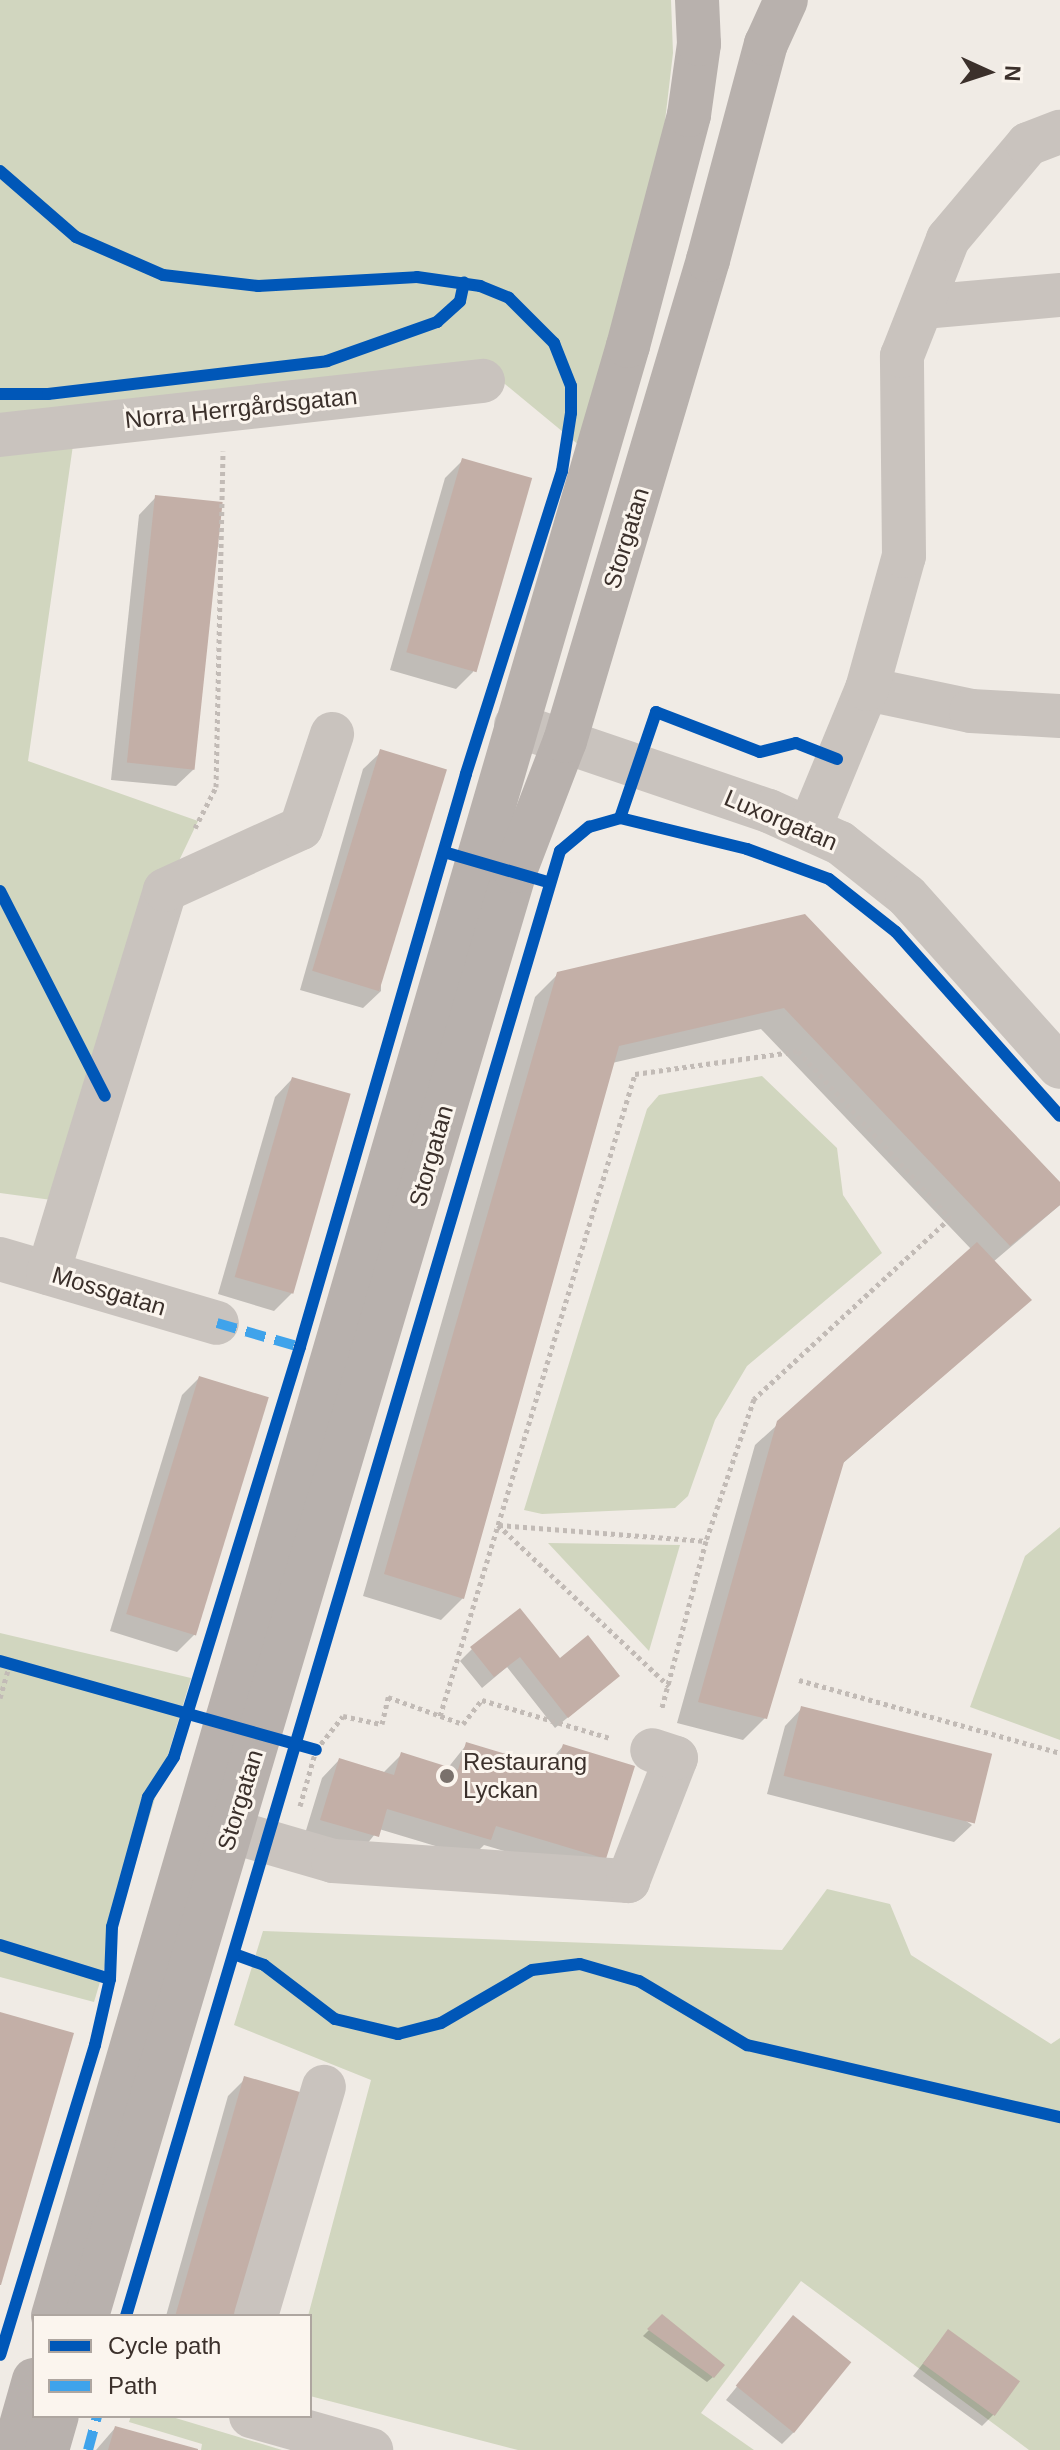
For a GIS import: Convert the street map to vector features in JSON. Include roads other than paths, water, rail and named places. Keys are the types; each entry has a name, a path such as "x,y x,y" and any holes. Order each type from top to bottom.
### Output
{"main road":[{"name":"Storgatan","path":"88,2314 214,1827 481,863 516,725 628,346 689,115 699,44 697,0"},
{"name":"Storgatan","path":"54,2314 214,1827 515,871 565,741 708,260 766,44 786,0"},
{"path":"14,2450 32,2387"},
{"path":"47,2450 56,2418"}],"street":[{"path":"810,827 867,689 904,556 902,356 948,239 1028,144 1060,132"},
{"path":"923,307 1060,295"},
{"name":"Norra Herrgårdsgatan","path":"0,435 483,381"},
{"path":"867,689 971,711 1060,716"},
{"name":"Luxorgatan","path":"516,725 810,827 862,858 907,896 1060,1067"},
{"path":"48,1273 165,890 301,828 332,734"},
{"name":"Mossgatan","path":"0,1259 217,1323"},
{"path":"214,1827 333,1861 628,1881 676,1758 652,1750"},
{"path":"257,2314 324,2087"},
{"path":"258,2418 371,2450"}],"place":[{"name":"Restaurang Lyckan","path":"447,1776"}]}
